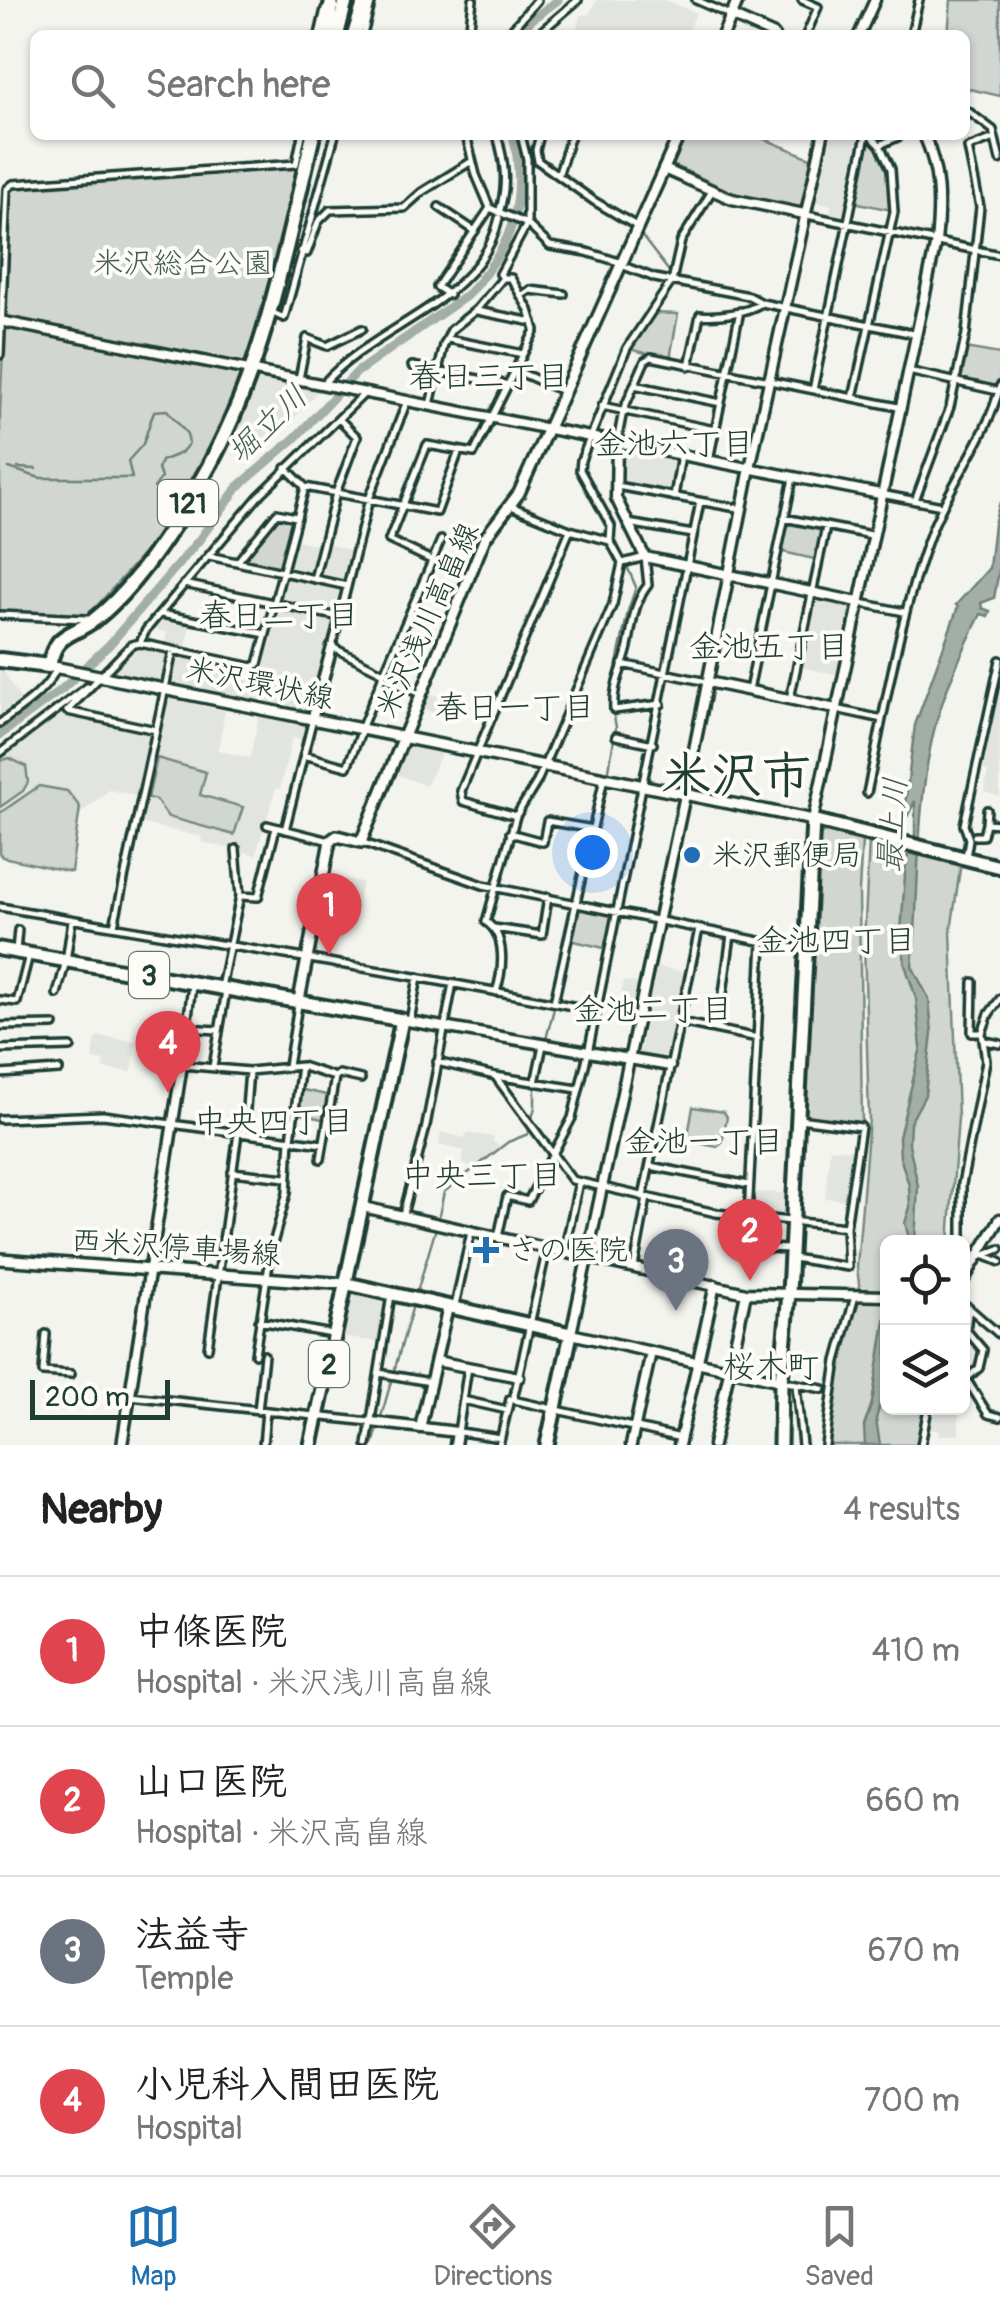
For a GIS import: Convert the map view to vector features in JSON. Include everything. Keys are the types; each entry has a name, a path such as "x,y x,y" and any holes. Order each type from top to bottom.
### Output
{"highway":[{"path":"327,30 329,0"},
{"path":"338,30 346,0"},
{"path":"356,30 368,0"},
{"name":"121","path":"58,667 53,647 58,640 95,620 131,583 204,476 254,370 310,140"},
{"path":"0,660 58,667"}],"main road":[{"path":"725,30 738,0"},
{"name":"米沢浅川高畠線","path":"361,842 485,538 510,506 548,429 677,140"},
{"name":"米沢環状線","path":"58,667 814,820"},
{"path":"780,1445 814,820 1000,867"},
{"path":"299,1000 330,841 337,836 361,842"},
{"name":"3","path":"0,949 406,1020"},
{"path":"406,1020 348,1284 571,1334 547,1445"},
{"name":"西米沢停車場線","path":"0,1259 348,1284"},
{"name":"2","path":"311,1445 348,1284"}],"street":[{"path":"320,30 329,0"},
{"path":"364,30 368,0"},
{"path":"470,30 473,0"},
{"path":"511,30 537,0"},
{"path":"542,30 578,0"},
{"path":"696,0 763,30"},
{"path":"802,0 818,7 808,30"},
{"path":"861,30 874,0"},
{"path":"912,30 919,0"},
{"path":"970,112 990,126 1000,160"},
{"path":"915,501 956,380 978,250 980,207 968,148 994,138"},
{"path":"0,355 2,237 7,188 12,184 296,164 308,140"},
{"path":"270,312 284,318 334,140"},
{"path":"467,140 490,208 524,223 550,246 587,252 669,280 749,296 762,303 914,334"},
{"path":"325,385 354,353 449,295 486,250 500,215 506,182 498,140"},
{"path":"503,278 500,274 524,223 527,159 522,140"},
{"path":"539,140 538,162 638,226"},
{"path":"558,173 569,140"},
{"path":"822,1390 571,1334 750,468 823,140"},
{"path":"813,390 867,140"},
{"path":"853,398 890,232 894,188 891,169 874,140"},
{"path":"880,145 891,140"},
{"path":"814,820 898,407 936,242 939,192 926,140"},
{"path":"302,251 307,252 318,222 330,210 404,208 472,161"},
{"path":"664,169 732,199 1000,255"},
{"path":"548,898 542,935 494,928 486,922 516,816 544,765 613,604 622,563 610,541 611,526 580,470 581,460 627,348 669,280 681,241 712,191"},
{"path":"440,207 475,231"},
{"path":"449,295 438,286 490,208"},
{"path":"430,405 451,330 476,310 503,278 510,278 535,330 474,453 427,445 388,540 468,577"},
{"path":"521,296 530,290 564,294"},
{"path":"689,366 700,316 717,316 762,303"},
{"path":"476,310 533,322"},
{"path":"709,460 740,311"},
{"path":"1,321 942,506"},
{"path":"299,379 307,338 327,346 362,329"},
{"path":"448,339 523,354"},
{"path":"661,704 614,710 612,695 638,598 648,585 645,557 616,498 617,442 623,411 645,360 651,357 898,407"},
{"path":"412,366 509,385"},
{"path":"516,370 565,392"},
{"path":"867,793 905,612 942,506 986,428 1000,388 908,371"},
{"path":"634,384 721,403"},
{"path":"140,642 184,584 286,468 366,393"},
{"path":"285,830 369,499 407,401"},
{"path":"602,406 715,430"},
{"path":"314,579 336,493 358,438 340,420"},
{"path":"286,468 305,487 436,512 459,451"},
{"path":"674,497 681,454"},
{"path":"749,690 793,476"},
{"path":"616,486 742,509"},
{"path":"156,730 67,711 131,644 140,642 253,667 258,664 305,487"},
{"path":"498,1238 507,1196 528,1201 572,1118 618,913 700,502"},
{"path":"510,506 610,541"},
{"path":"236,562 277,513 296,517"},
{"path":"784,518 872,535"},
{"path":"627,523 693,534"},
{"path":"790,699 826,527"},
{"path":"516,816 463,800 460,791 570,530"},
{"path":"304,755 348,767 441,540"},
{"path":"208,556 348,586"},
{"path":"622,563 645,557 905,612"},
{"path":"184,584 339,617"},
{"path":"0,614 95,620"},
{"path":"159,614 266,634"},
{"path":"332,647 420,694"},
{"path":"114,927 173,651"},
{"path":"963,858 968,838 964,824 1000,660"},
{"path":"622,664 882,719"},
{"path":"0,723 36,695 58,667"},
{"path":"0,753 88,686"},
{"path":"616,736 652,744"},
{"path":"554,1002 604,778"},
{"path":"974,836 983,836 987,810"},
{"path":"510,833 543,842 548,821 593,829"},
{"path":"986,824 1000,824"},
{"path":"267,826 330,841"},
{"path":"240,896 258,897 276,828"},
{"path":"361,842 494,888 806,950"},
{"path":"212,1067 240,896 236,849"},
{"path":"0,907 597,1011"},
{"path":"57,994 72,920"},
{"path":"494,928 502,966 496,992"},
{"path":"634,1267 650,1166 699,929"},
{"path":"16,952 18,930"},
{"path":"718,1030 731,935"},
{"path":"748,1217 762,942"},
{"path":"0,1000 17,1002 30,954"},
{"path":"418,978 406,1020 670,1066"},
{"path":"122,1445 152,1270 192,982"},
{"path":"972,982 972,1033 982,1033"},
{"path":"402,1216 425,1130 453,983"},
{"path":"288,1066 299,1000"},
{"path":"962,1235 962,1184 986,1061 982,1033 1000,1000"},
{"path":"680,1022 758,1038"},
{"path":"0,1026 54,1025"},
{"path":"153,1033 220,1030"},
{"path":"984,1041 1000,1044"},
{"path":"534,1083 543,1045"},
{"path":"0,1049 71,1048"},
{"path":"437,1062 578,1089"},
{"path":"182,1065 249,1071 301,1066 335,1077 339,1074 360,1078"},
{"path":"254,1354 266,1278 287,1193 301,1066"},
{"path":"0,1074 59,1070"},
{"path":"208,1348 249,1071"},
{"path":"495,1076 568,1177 579,1182 748,1217 846,1227"},
{"path":"320,1159 335,1077"},
{"path":"0,1120 103,1115 323,1144"},
{"path":"757,1218 755,1230 761,1248 848,1268 846,1227 861,1127 798,1118"},
{"path":"650,1166 749,1185"},
{"path":"232,1172 286,1178"},
{"path":"564,1253 579,1182"},
{"path":"363,1207 746,1292 880,1296"},
{"path":"970,1270 981,1257 1000,1219"},
{"path":"420,1428 471,1232"},
{"path":"513,1400 547,1249"},
{"path":"981,1257 1000,1249"},
{"path":"981,1257 1000,1262"},
{"path":"130,1396 458,1432 500,1441 510,1399 635,1427 680,1442 715,1286"},
{"path":"713,1445 746,1292"},
{"path":"368,1445 391,1295"},
{"path":"825,1445 838,1361 860,1295"},
{"path":"970,1308 1000,1336"},
{"path":"259,1320 335,1334"},
{"path":"967,1325 966,1330 984,1350 980,1368 966,1379 988,1414 1000,1417"},
{"path":"46,1334 43,1372 70,1374"},
{"path":"631,1445 651,1352"},
{"path":"263,1445 264,1356"},
{"path":"436,1361 519,1377"},
{"path":"455,1445 468,1367"},
{"path":"379,1373 431,1382"},
{"path":"796,1385 802,1445"},
{"path":"463,1400 507,1410"},
{"path":"921,1445 927,1415"}],"shaded area":[{"path":"597,0 665,0 696,13 689,30 577,30 580,15 589,14"},
{"path":"825,140 864,140 847,220 830,217 831,205 811,201"},
{"path":"262,378 318,391 252,457 228,444 255,383"},
{"path":"624,449 679,461 673,493 621,485 619,464"},
{"path":"1000,502 1000,565 994,598 981,603 982,608 990,611 988,616 981,614 945,695 930,748 922,800 912,966 929,999 932,1033 925,1095 910,1123 909,1144 918,1186 915,1235 908,1235 905,1223 910,1207 909,1185 900,1157 899,1137 921,1047 916,998 905,965 901,932 906,861 915,834 915,801 908,815 905,805 915,725 956,605 989,568"},
{"path":"294,539 321,546 310,577 285,569"},
{"path":"325,543 353,551 346,582 318,578"},
{"path":"286,576 343,588 339,612 280,603"},
{"path":"818,598 855,609 840,675 800,667"},
{"path":"275,610 332,619 335,623 311,711 305,715 173,688 170,684 178,654 254,669 260,666"},
{"path":"163,616 191,623 185,650 164,646 167,632 150,629"},
{"path":"140,645 169,651 164,684 109,671 123,655 133,654"},
{"path":"0,665 22,702 0,720"},
{"path":"1000,690 1000,797 984,792 988,771 982,769"},
{"path":"427,692 461,705 454,721 421,708"},
{"path":"171,699 225,711 218,750 250,758 259,715 309,726 306,741 292,738 280,789 276,788 256,855 201,842 202,837 139,823 167,702"},
{"path":"62,714 154,734 141,797 109,790 80,814 72,873 0,857 0,756"},
{"path":"405,742 443,750 426,786 393,773"},
{"path":"326,876 362,882 354,925 318,918"},
{"path":"657,967 689,973 670,1062 639,1054"},
{"path":"624,981 641,984 632,1025 615,1021"},
{"path":"96,1036 136,1041 132,1072 103,1069 104,1061 93,1059"},
{"path":"441,1132 465,1138 467,1133 494,1137 493,1142 500,1146 473,1167 462,1164 464,1151 439,1145"},
{"path":"830,1148 855,1150 849,1200 825,1198"},
{"path":"753,1192 788,1193 787,1217 751,1214"},
{"path":"348,1291 388,1298 381,1342 338,1337"},
{"path":"880,1353 880,1404 876,1419 880,1445 865,1445 864,1426"},
{"path":"930,1415 959,1415 959,1435 939,1435 938,1430 928,1430"}],"green space":[{"path":"951,0 1000,0 1000,96 970,89 970,30 948,30"},
{"path":"684,140 767,140 813,159 799,210 735,194 673,165"},
{"path":"866,140 873,140 889,172 891,210 854,202"},
{"name":"米沢総合公園","path":"300,167 251,358 241,363 5,319 8,190 13,186"},
{"path":"652,313 678,314 670,359 629,349"},
{"name":"米沢総合公園","path":"4,326 238,373 242,381 181,511 88,616 0,612"},
{"path":"965,348 1000,354 996,388 958,379"},
{"path":"277,514 294,521 280,568 242,560"},
{"path":"786,520 824,528 818,560 779,551"},
{"path":"9,758 26,766 28,782 23,791 0,807 0,761"},
{"path":"157,758 206,772 200,795 243,807 234,835 168,817 156,800 148,798"},
{"path":"39,786 67,791 80,807 71,872 2,857 0,853 0,813"},
{"path":"826,832 862,841 862,1125 802,1116 814,836"},
{"path":"869,841 959,863 951,931 958,1118 950,1235 880,1235 880,1415 925,1415 920,1445 826,1445 838,1363 860,1292 857,1267 869,1119 864,942"},
{"path":"577,906 616,915 608,949 570,940"},
{"path":"299,1089 331,1096 326,1120 296,1113"},
{"path":"693,1107 724,1112 727,1117 722,1143 717,1147 687,1141"}],"waterway":[{"name":"堀立川","path":"524,30 558,0"},
{"name":"堀立川","path":"0,735 61,690 109,645 199,540 238,487 295,438 357,372 466,296 482,278 513,222 519,181 514,140"},
{"path":"519,165 547,170"},
{"path":"566,183 592,205 633,230"},
{"path":"640,234 671,274"},
{"path":"589,433 623,348 668,281"},
{"path":"9,468 40,478 132,478 128,461 143,444 154,411 167,410 187,434 189,443 181,453 161,461 161,478 154,488"},
{"path":"578,465 586,440"},
{"path":"18,468 36,469"},
{"path":"579,473 607,523"},
{"path":"608,776 616,727 610,697 636,587 613,534"},
{"path":"545,1043 558,993"},
{"path":"438,1220 444,1192 508,1142 528,1134 535,1107 535,1085"},
{"path":"417,1292 436,1228"},
{"path":"373,1445 413,1305"}],"place":[{"name":"米沢郵便局","path":"692,855"},
{"name":"中條医院","path":"329,955"},
{"name":"小児科入間田医院","path":"168,1093"},
{"name":"さの医院","path":"486,1250"},
{"name":"山口医院","path":"750,1281"},
{"name":"法益寺","path":"676,1311"}],"district":[{"name":"春日三丁目","path":"489,376"},
{"name":"金池六丁目","path":"674,443"},
{"name":"春日二丁目","path":"279,615"},
{"name":"金池五丁目","path":"769,646"},
{"name":"春日一丁目","path":"515,707"},
{"name":"米沢市","path":"736,774"},
{"name":"金池四丁目","path":"836,940"},
{"name":"金池二丁目","path":"653,1009"},
{"name":"中央四丁目","path":"274,1121"},
{"name":"金池一丁目","path":"704,1141"},
{"name":"中央三丁目","path":"482,1175"},
{"name":"桜木町","path":"771,1366"}],"water label":[{"name":"最上川","path":"892,825"}]}
